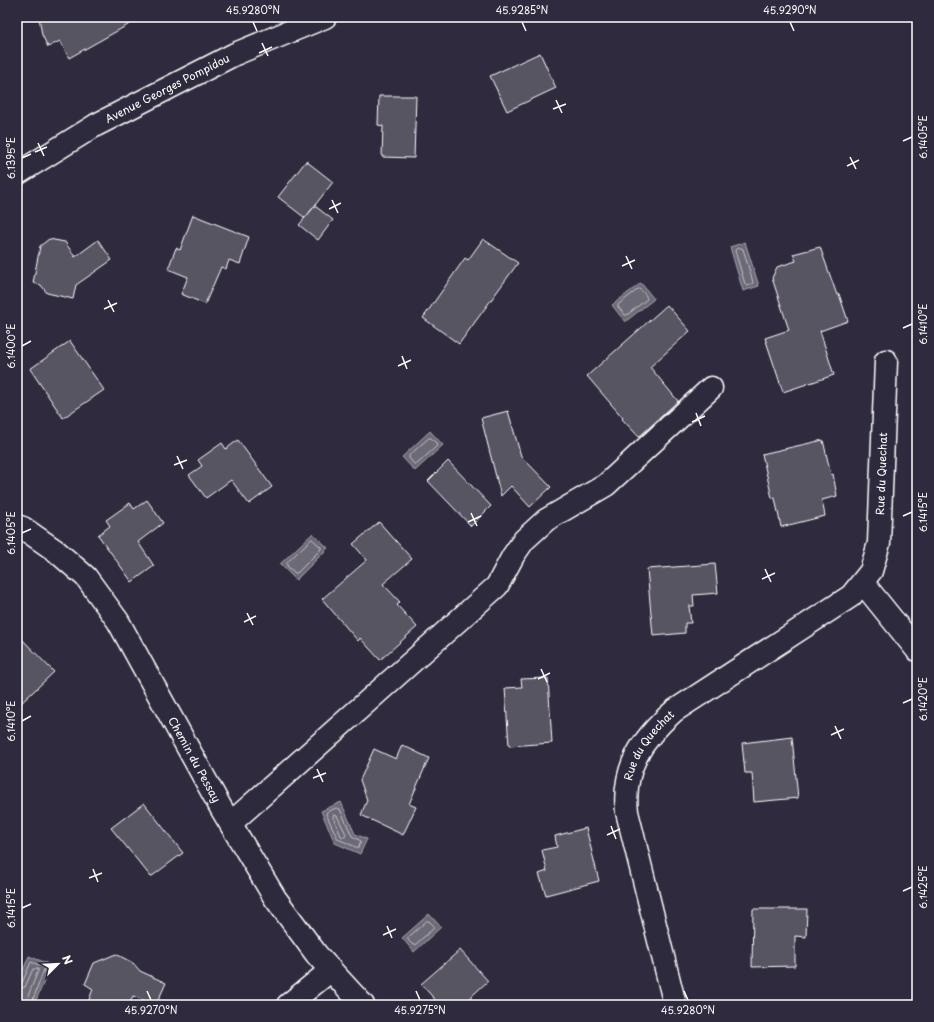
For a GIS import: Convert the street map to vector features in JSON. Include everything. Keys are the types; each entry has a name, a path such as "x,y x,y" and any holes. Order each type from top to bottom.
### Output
{"street":[{"name":"Avenue Georges Pompidou","path":"17,174 96,125 235,54 325,17"},
{"name":"Rue du Quechat","path":"675,1005 627,812 627,785 631,769 637,754 647,738 659,724 674,711 851,596 863,583 871,571 879,543 886,361"},
{"path":"231,823 498,586 513,556 524,540 546,520 606,485 711,388"},
{"name":"Chemin du Pessay","path":"17,526 23,528 56,551 86,577 113,615 221,808 275,898 317,955 363,1005"},
{"path":"863,583 917,650"},
{"path":"288,1005 331,970"}],"water":[{"path":"745,242 759,286 743,291 730,247"},
{"path":"641,283 654,299 625,322 612,305"},
{"path":"430,431 443,445 415,471 402,457"},
{"path":"313,533 328,548 296,580 280,564"},
{"path":"341,802 355,834 367,839 360,854 335,843 321,811"},
{"path":"429,914 441,927 414,952 402,938"},
{"path":"29,956 51,965 34,1005 17,1005 17,985"}],"building":[{"path":"39,17 142,17 69,58 60,41 48,47 42,35"},
{"path":"540,53 556,88 507,111 490,76"},
{"path":"379,96 416,96 414,158 382,157 383,126 378,125"},
{"path":"306,161 333,182 305,218 278,197"},
{"path":"315,206 333,220 318,240 299,225"},
{"path":"193,215 249,237 240,264 229,260 226,269 221,267 205,304 181,294 188,277 168,269 176,248 180,250"},
{"path":"49,239 65,242 75,257 98,240 112,260 76,285 73,299 47,293 41,285 33,283 40,246"},
{"path":"483,239 518,263 459,344 423,318 465,258 468,260"},
{"path":"820,247 848,321 820,331 834,375 783,392 765,338 789,330 772,278 777,267 796,261 793,254"},
{"path":"667,305 690,331 650,367 678,401 639,437 622,419 623,418 587,376"},
{"path":"70,341 104,390 63,418 30,369"},
{"path":"508,411 521,456 551,487 530,507 511,486 501,496 481,418"},
{"path":"238,440 272,487 249,504 231,480 206,498 189,475 202,466 198,460 222,443 226,449"},
{"path":"823,440 831,475 833,474 837,496 822,500 825,516 781,527 775,498 772,498 762,454"},
{"path":"448,461 491,506 471,526 428,481"},
{"path":"147,500 163,523 138,542 154,566 132,582 98,535 110,526 106,520 130,503 134,509"},
{"path":"379,522 412,559 383,584 400,602 397,605 417,627 380,660 360,638 358,641 322,599 367,560 353,544"},
{"path":"715,564 718,593 693,595 694,606 689,606 691,623 685,623 685,633 653,636 647,569"},
{"path":"17,634 54,672 17,707"},
{"path":"548,678 552,743 509,746 505,688 522,687 521,679"},
{"path":"792,737 798,798 754,802 752,773 745,773 742,743"},
{"path":"402,745 429,758 409,804 416,807 403,835 361,815 367,800 360,780 374,749 396,759"},
{"path":"144,803 183,853 151,877 111,828"},
{"path":"586,828 599,881 546,895 539,874 547,871 542,850 557,847 555,836"},
{"path":"753,909 807,909 806,937 795,936 795,966 752,967"},
{"path":"460,950 488,981 462,1005 440,1005 421,984"},
{"path":"116,954 133,963 140,971 166,983 156,1005 133,996 129,1005 87,1005 93,989 85,984 94,963"}]}
